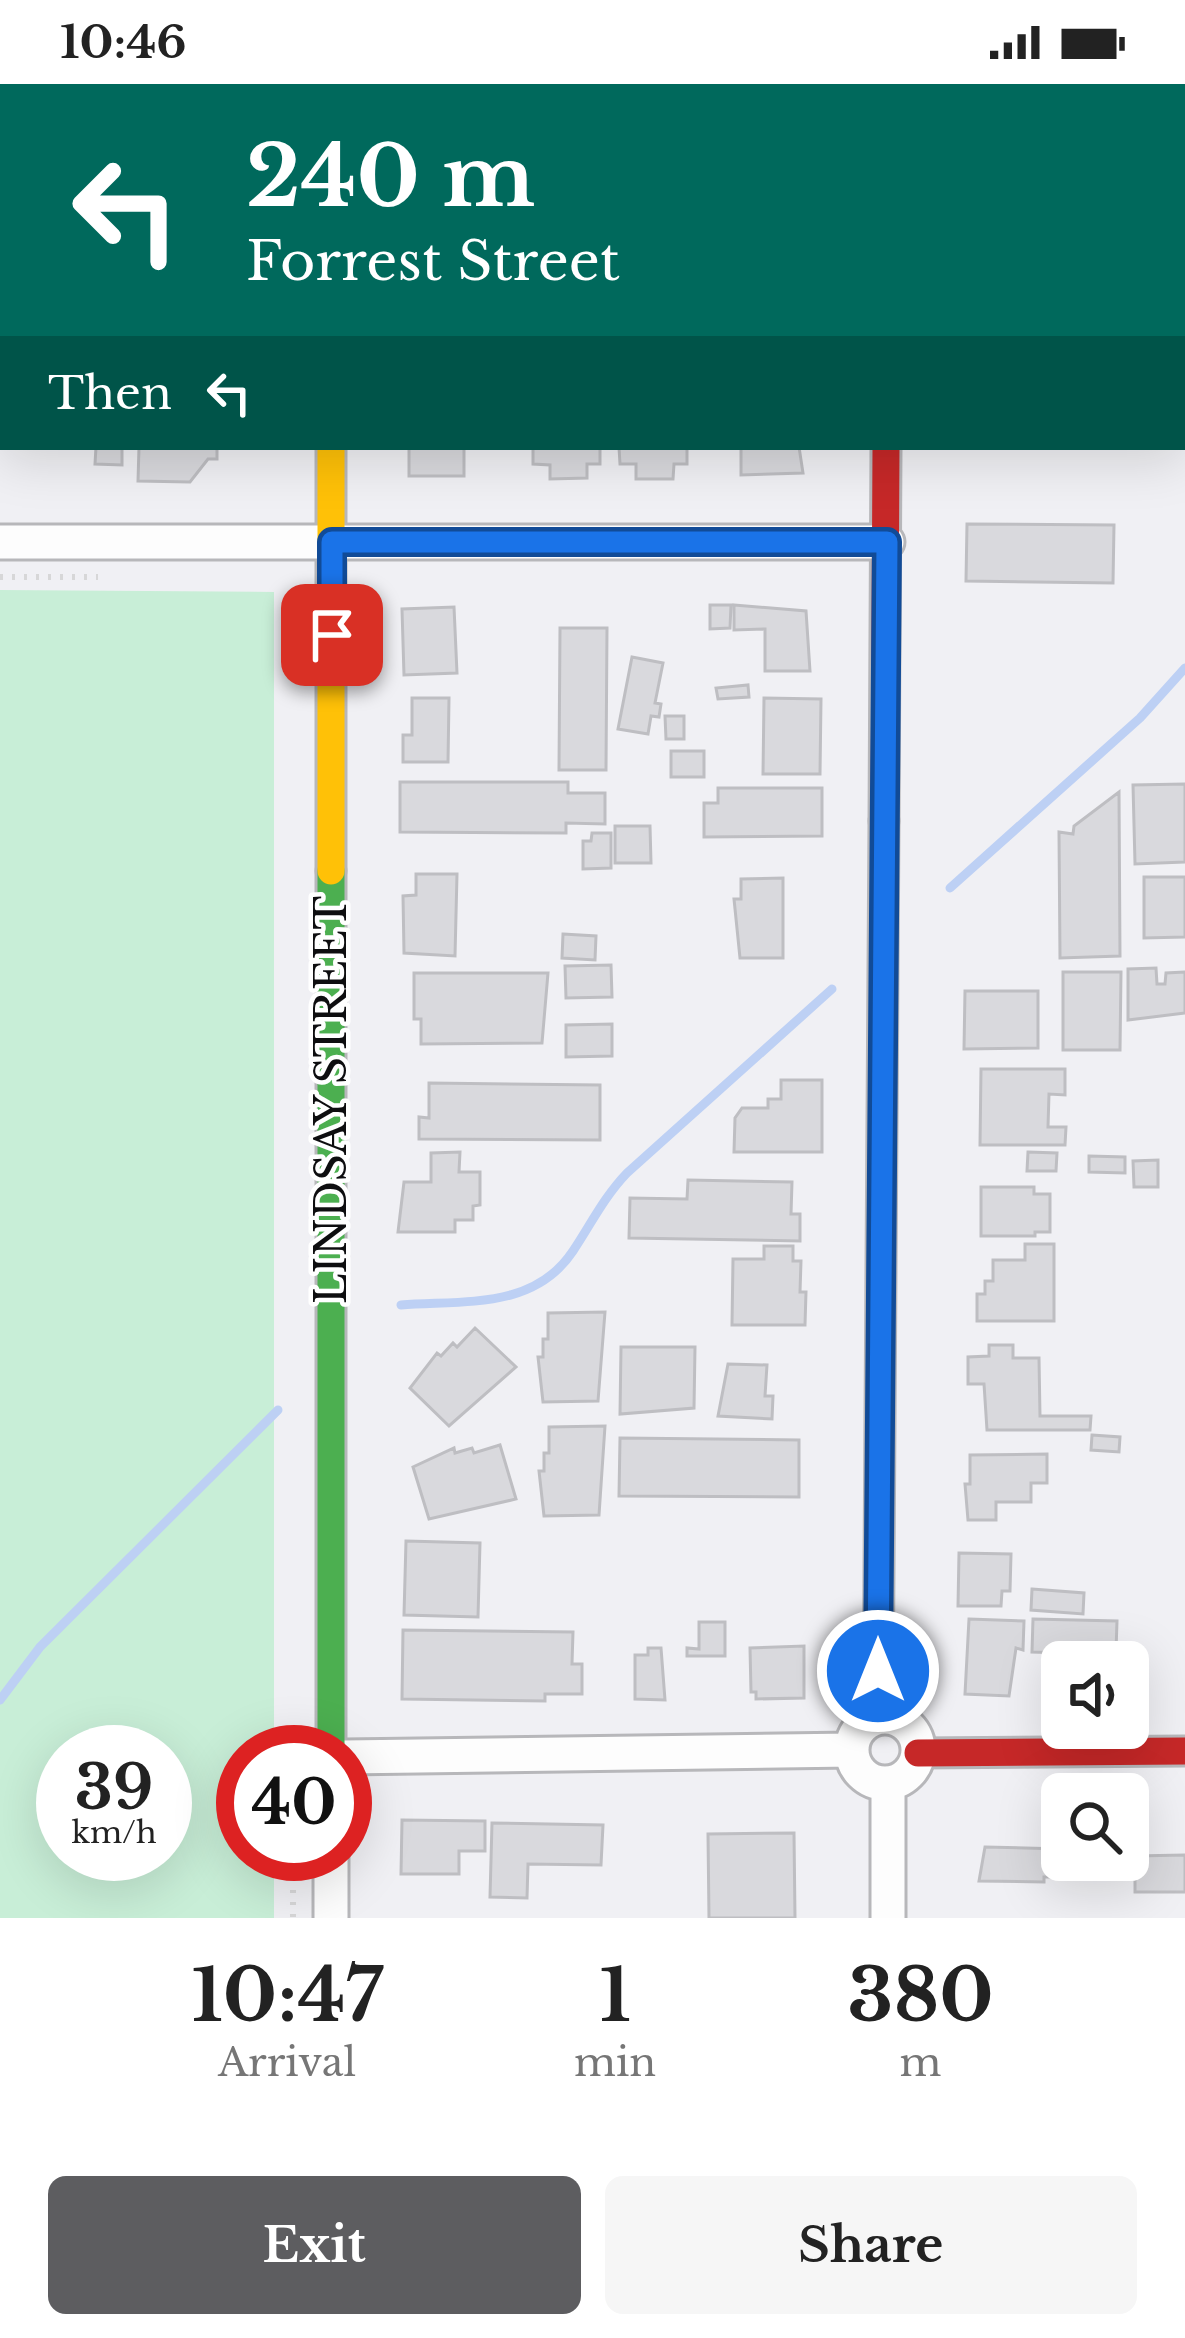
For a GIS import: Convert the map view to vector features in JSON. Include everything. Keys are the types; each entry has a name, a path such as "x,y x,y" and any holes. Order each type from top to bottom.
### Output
{"street":[{"name":"LINDSAY STREET","path":"331,1725 332,450"},
{"path":"878,1718 886,450"},
{"path":"0,542 887,542"},
{"path":"890,1717 910,1728 918,1753 909,1774 888,1784 859,1771 852,1750 860,1729 890,1717"},
{"path":"372,1757 852,1750"},
{"path":"918,1753 1185,1751"},
{"path":"888,1784 888,1918"},
{"path":"331,1881 331,1918"}],"path":[{"path":"0,578 115,577"},
{"path":"293,1881 293,1918"}],"green space":[{"path":"0,590 274,592 274,1725 216,1725 216,1881 274,1881 274,1918 0,1918"}],"building":[{"path":"96,450 122,450 122,465 95,464"},
{"path":"139,450 217,450 217,459 208,459 190,482 138,481"},
{"path":"409,450 464,450 464,476 409,476"},
{"path":"533,450 600,450 600,464 587,464 587,478 550,479 550,465 533,464"},
{"path":"619,450 687,450 687,464 674,464 673,479 636,479 636,464 620,464"},
{"path":"741,450 799,450 803,473 741,475"},
{"path":"967,524 1114,525 1113,583 966,581"},
{"path":"710,605 731,605 730,628 710,629"},
{"path":"734,605 806,611 810,671 765,671 765,629 734,630"},
{"path":"454,607 457,673 404,675 402,609"},
{"path":"560,628 607,628 606,770 559,770"},
{"path":"632,657 663,663 655,703 661,704 659,717 651,716 648,734 618,729"},
{"path":"748,685 749,697 718,699 716,688"},
{"path":"412,698 449,698 448,762 403,762 403,735 412,735"},
{"path":"764,698 821,699 820,774 763,774"},
{"path":"665,716 684,716 684,739 666,739"},
{"path":"671,751 704,751 704,777 671,777"},
{"path":"400,782 568,782 568,793 605,793 605,824 566,823 566,833 400,832"},
{"path":"1185,784 1185,862 1135,864 1133,785"},
{"path":"718,788 822,788 822,836 704,837 704,803 718,803"},
{"path":"1119,792 1120,956 1060,958 1059,832 1073,834 1074,826"},
{"path":"615,826 650,826 651,863 615,863"},
{"path":"592,833 611,833 611,868 583,869 583,841 591,841"},
{"path":"416,874 457,874 455,956 404,953 403,896 416,895"},
{"path":"1144,877 1185,877 1185,937 1144,938"},
{"path":"783,878 783,958 740,958 734,899 741,899 741,879"},
{"path":"563,934 596,936 595,960 562,958"},
{"path":"611,965 612,997 566,998 565,966"},
{"path":"1156,968 1157,984 1165,984 1166,973 1185,972 1185,1013 1128,1020 1128,969"},
{"path":"1063,972 1121,972 1120,1050 1063,1050"},
{"path":"414,973 548,973 542,1043 421,1044 421,1019 414,1019"},
{"path":"965,991 1038,991 1038,1048 964,1049"},
{"path":"612,1024 612,1056 566,1057 566,1025"},
{"path":"981,1069 1065,1069 1065,1095 1049,1094 1048,1127 1066,1127 1065,1145 980,1145"},
{"path":"781,1080 822,1080 822,1152 734,1152 735,1118 742,1108 768,1108 768,1099 781,1099"},
{"path":"429,1083 600,1085 600,1140 419,1139 419,1117 429,1118"},
{"path":"460,1152 459,1172 480,1172 480,1205 473,1206 473,1220 455,1220 455,1232 398,1232 404,1182 431,1182 431,1153"},
{"path":"1028,1152 1057,1153 1056,1171 1027,1171"},
{"path":"1089,1156 1125,1157 1125,1173 1089,1172"},
{"path":"1158,1160 1158,1187 1134,1187 1133,1161"},
{"path":"688,1180 792,1182 791,1214 800,1214 800,1241 629,1238 630,1198 687,1199"},
{"path":"981,1187 1034,1187 1034,1194 1050,1194 1050,1232 981,1236"},
{"path":"1025,1244 1054,1244 1054,1321 977,1321 977,1294 985,1294 985,1281 993,1281 993,1260 1025,1260"},
{"path":"764,1246 793,1246 793,1261 801,1261 805,1325 732,1325 733,1259 764,1259"},
{"path":"605,1312 598,1401 543,1402 538,1357 543,1357 543,1339 548,1339 548,1313"},
{"path":"475,1328 516,1367 449,1426 410,1388 437,1353 441,1356 453,1343 457,1347"},
{"path":"989,1345 1013,1345 1013,1358 1039,1358 1040,1416 1091,1416 1090,1430 987,1430 984,1384 968,1384 968,1357 989,1356"},
{"path":"621,1347 695,1347 694,1408 620,1414"},
{"path":"728,1364 767,1365 765,1396 773,1396 772,1419 718,1416"},
{"path":"605,1426 599,1515 544,1516 539,1471 544,1471 544,1453 549,1453 549,1427"},
{"path":"1092,1435 1120,1437 1119,1452 1091,1450"},
{"path":"620,1438 799,1440 799,1497 619,1496"},
{"path":"500,1445 516,1499 429,1519 413,1467 454,1448 455,1453 472,1448 474,1453"},
{"path":"1047,1454 1047,1483 1031,1483 1031,1502 996,1502 996,1520 968,1520 965,1484 970,1484 970,1455"},
{"path":"406,1541 480,1543 478,1617 404,1615"},
{"path":"959,1553 1011,1554 1010,1591 1002,1591 1001,1606 958,1606"},
{"path":"1032,1589 1084,1593 1083,1614 1031,1610"},
{"path":"969,1619 1024,1621 1023,1650 1016,1648 1009,1696 965,1694"},
{"path":"1033,1619 1117,1621 1116,1641 1041,1641 1041,1652 1032,1652"},
{"path":"699,1622 725,1622 725,1656 687,1656 687,1648 699,1649"},
{"path":"403,1630 573,1632 572,1664 582,1664 582,1694 545,1694 545,1701 402,1699"},
{"path":"804,1646 804,1698 756,1699 756,1692 751,1692 750,1648"},
{"path":"648,1648 661,1648 665,1700 635,1699 635,1655 648,1655"},
{"path":"402,1820 485,1821 485,1851 459,1851 459,1874 401,1874"},
{"path":"492,1823 603,1825 601,1865 528,1864 527,1898 490,1897"},
{"path":"794,1833 795,1918 709,1918 708,1834"},
{"path":"985,1847 1041,1848 1044,1882 979,1881"},
{"path":"1185,1855 1185,1892 1135,1892 1135,1881 1149,1881 1149,1856"}],"waterway":[{"path":"950,888 1140,718 1185,668"},
{"path":"401,1305 496,1298 539,1284 573,1251 627,1173 832,989"},
{"path":"0,1700 40,1647 278,1410"}],"traffic: fast":[{"path":"331,871 331,1725"}],"traffic: slow":[{"path":"331,450 331,871"},
{"path":"878,1718 884,821"}],"traffic: jam":[{"path":"884,821 886,450"},
{"path":"918,1753 1185,1751"}],"route":[{"path":"332,635 332,542 887,542 878,1671"}]}
